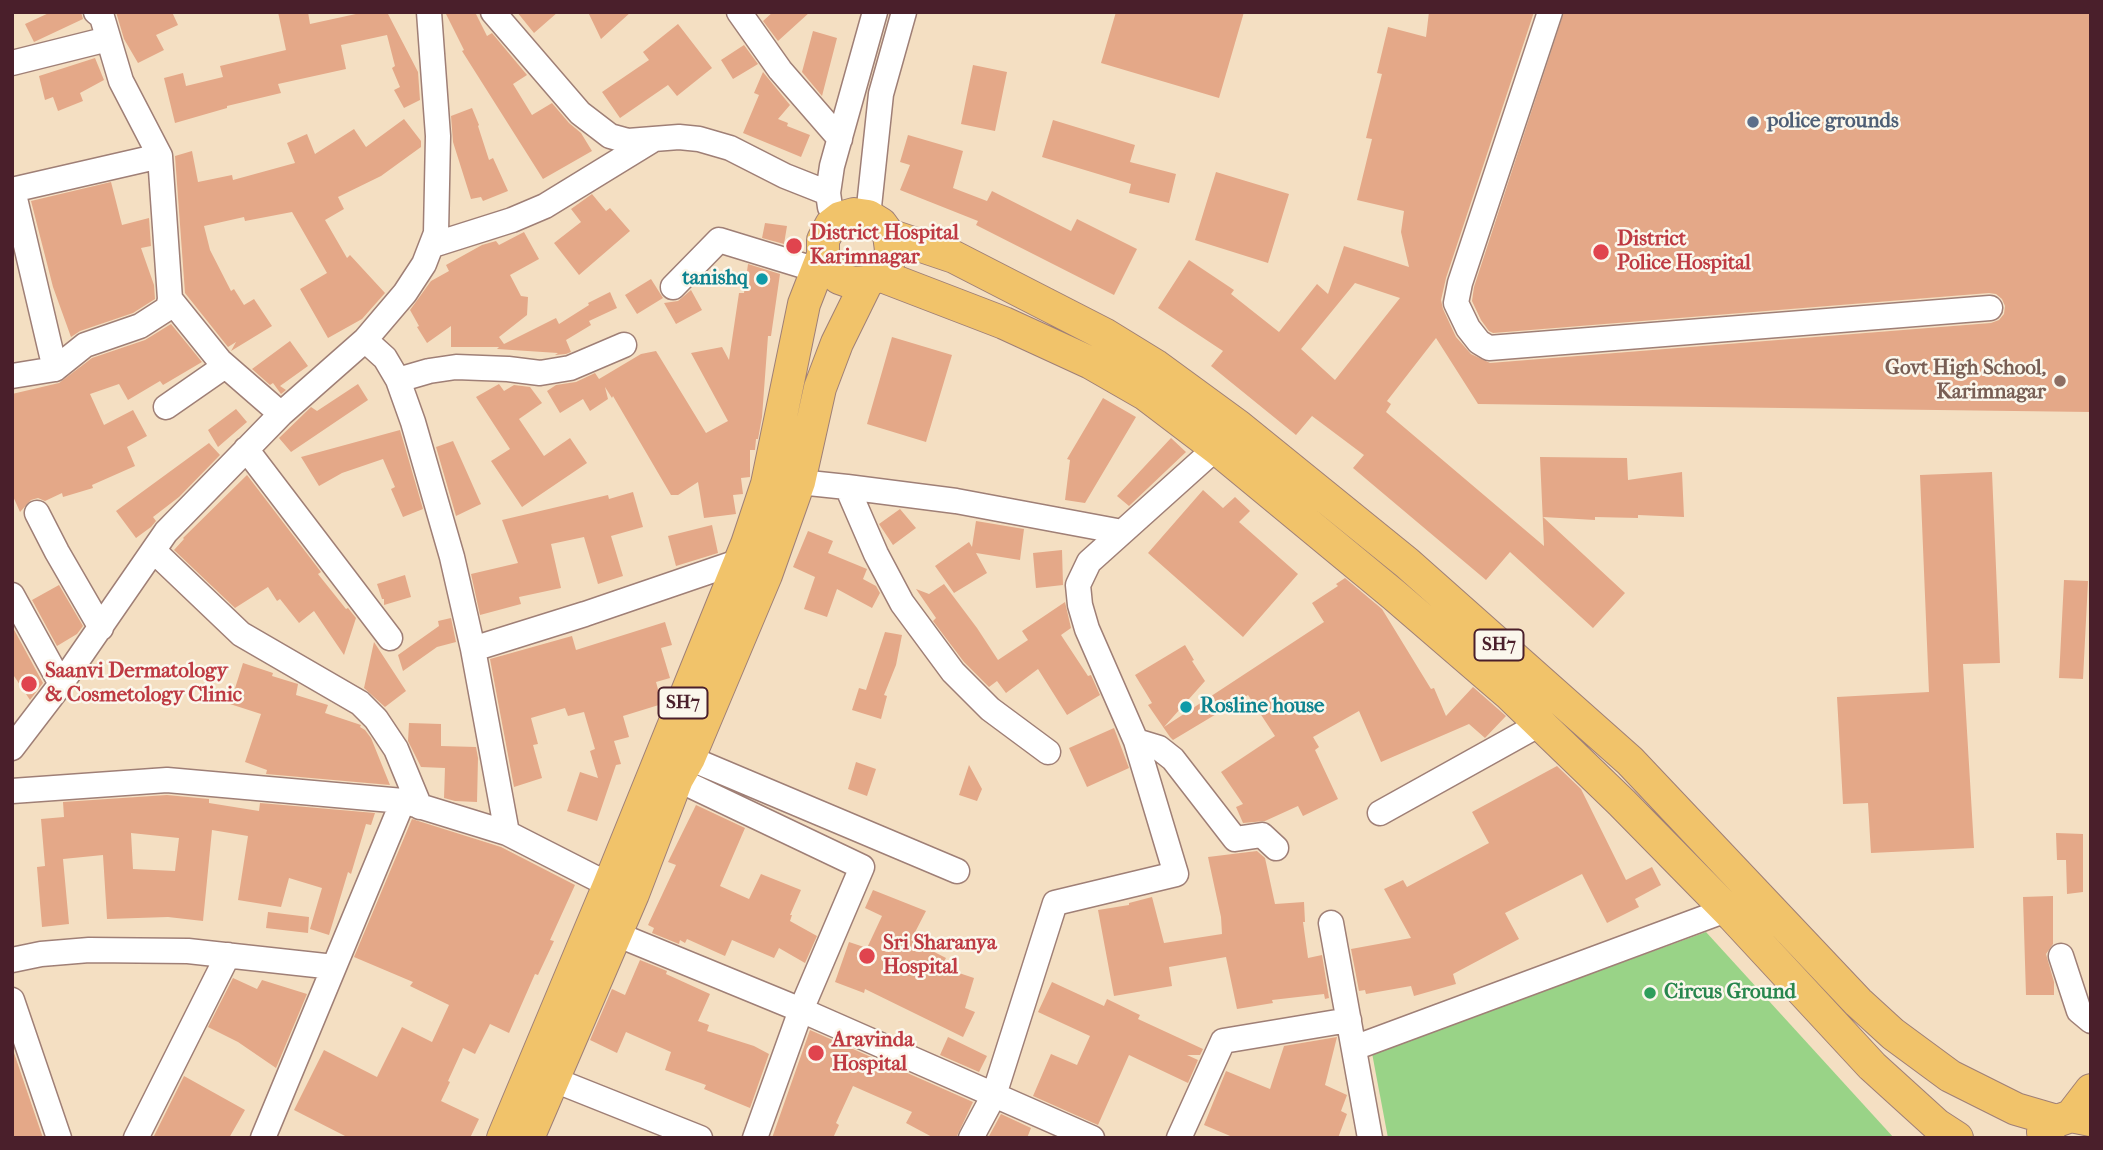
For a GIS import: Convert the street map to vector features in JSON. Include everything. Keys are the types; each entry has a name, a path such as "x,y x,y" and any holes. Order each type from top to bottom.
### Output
{"main road":[{"name":"SH7","path":"503,1138 740,561 767,484 804,304 824,250 840,218 854,214 954,257 1104,334 1156,366 1238,426 1407,563 1630,761 1858,1002 1893,1034 1950,1076 2016,1109 2064,1124 2091,1090"},
{"name":"SH7","path":"527,1138 616,934 766,575 799,482 820,388 837,343 873,278 888,264 891,250 879,226"},
{"name":"SH7","path":"824,250 829,268 839,278 853,283 873,278 1004,323 1091,363 1144,394 1216,448 1394,594 1508,693 1622,803 1872,1066 1937,1125 1957,1138"}],"street":[{"path":"12,376 55,369 85,345 140,326 168,308 170,299 160,156 121,81 102,17 96,12"},
{"path":"12,747 61,684 155,552 166,532 281,414 365,340 405,293 424,264 436,233 438,136 429,12"},
{"path":"739,12 780,70 840,139"},
{"path":"673,287 719,240 824,250 832,166 874,12"},
{"path":"879,226 881,94 905,12"},
{"path":"1550,12 1460,283 1456,303 1468,328 1479,342 1489,348 1990,308"},
{"path":"495,13 580,113 610,136 628,141 679,137 699,139 730,148 785,176 828,193"},
{"path":"12,63 108,39"},
{"path":"433,245 512,220 545,206 655,139"},
{"path":"55,369 13,190 160,156"},
{"path":"170,299 225,366 281,414"},
{"path":"365,340 385,358 398,380 452,557 473,649 507,833"},
{"path":"398,380 429,371 456,368 509,369 540,373 570,368 624,345"},
{"path":"166,407 225,366"},
{"path":"971,1138 994,1095 1055,903 1176,874 1136,741 1087,629 1080,605 1078,584 1089,562 1216,448"},
{"path":"246,449 390,638"},
{"path":"799,482 956,501 1122,532"},
{"path":"847,487 876,554 902,603 953,672 990,709 1048,752"},
{"path":"37,513 101,628"},
{"path":"155,552 241,634 360,703 376,719 396,749 411,804 334,967 263,1138"},
{"path":"473,649 586,614 740,561"},
{"path":"12,595 61,684"},
{"path":"1380,813 1540,724"},
{"path":"1136,741 1159,748 1173,759 1235,839 1262,835 1276,848"},
{"path":"683,769 957,871"},
{"path":"683,769 862,867 801,1010 755,1138"},
{"path":"12,791 167,779 411,804 507,833 609,885"},
{"path":"1354,1048 1726,910"},
{"path":"1331,923 1370,1138"},
{"path":"616,934 801,1010 1092,1138"},
{"path":"12,960 41,954 89,950 187,951 334,967"},
{"path":"136,1138 228,956"},
{"path":"2061,957 2079,1011 2091,1021"},
{"path":"12,1000 59,1138"},
{"path":"1179,1138 1223,1041 1349,1020"},
{"path":"552,1079 700,1138"}],"green space":[{"name":"Circus Ground","path":"1706,932 1894,1138 1388,1138 1372,1053"}],"building":[{"path":"51,12 81,12 83,19 34,42 25,24"},
{"path":"116,12 172,12 178,25 156,35 164,50 138,63 124,39"},
{"path":"278,12 308,12 310,24 365,12 387,12 418,72 420,100 404,108 394,90 400,87 392,68 395,66 387,35 341,45 346,69 278,84 281,93 227,106 175,123 164,78 183,73 186,86 223,77 220,66 286,50"},
{"path":"445,12 475,12 487,36 492,33 527,75 513,84 532,115 552,103 581,133 592,151 543,179 462,51 464,50"},
{"path":"517,12 558,12 534,33"},
{"path":"588,12 631,12 601,39"},
{"path":"773,12 810,12 778,41 763,21"},
{"path":"1116,12 1244,12 1219,98 1101,63"},
{"name":"police grounds","path":"1429,12 1534,12 1441,300 1456,337 1471,354 1490,363 1991,323 2004,314 2002,299 1989,293 1493,333 1489,331 1472,301 1474,287 1564,12 2091,12 2091,412 1478,404 1436,338 1387,401 1391,404 1386,412 1544,546 1540,457 1627,458 1628,480 1682,472 1684,517 1638,515 1638,518 1595,517 1595,520 1543,517 1625,593 1593,628 1510,552 1486,580 1353,468 1364,455 1312,416 1296,435 1211,366 1223,351 1158,308 1189,260 1234,290 1231,294 1279,332 1317,284 1328,294 1344,246 1409,267 1401,232 1404,211 1357,200 1372,139 1366,138 1382,74 1377,73 1388,27 1426,37","holes":["1355,283 1400,298 1335,380 1301,349"]},
{"path":"678,24 712,68 677,96 668,85 620,118 602,92 649,60 643,52"},
{"path":"813,31 837,38 822,96 802,72"},
{"path":"744,45 758,64 733,79 721,60"},
{"path":"95,58 104,80 80,93 83,101 58,111 53,97 45,100 39,76"},
{"path":"973,65 1007,72 995,131 961,124"},
{"path":"763,72 790,105 778,119 788,123 787,126 810,135 801,157 743,133 759,95 754,93"},
{"path":"472,108 489,160 493,158 508,191 483,201 481,197 471,199 453,142 451,116"},
{"path":"404,119 421,141 421,147 381,176 338,197 344,209 325,220 347,258 350,255 385,293 362,319 328,338 300,289 327,273 292,212 245,221 244,217 204,226 210,250 231,291 234,289 244,305 254,299 272,326 231,351 236,342 228,347 185,293 175,156 192,151 198,182 232,175 233,180 295,163 287,143 307,134 315,154 354,129 366,147"},
{"path":"1053,120 1135,145 1130,162 1176,174 1169,203 1129,193 1131,184 1042,157"},
{"path":"908,135 963,151 953,188 987,201 992,191 1071,231 1077,219 1137,249 1114,295 976,225 978,221 900,190 910,165 900,162"},
{"path":"1216,172 1289,194 1268,263 1195,240"},
{"path":"111,182 122,225 149,218 151,246 141,248 154,285 155,299 133,313 80,331 71,337 53,287 31,201"},
{"path":"592,194 606,211 610,208 630,231 579,275 554,243 581,222 571,209"},
{"path":"765,223 787,226 784,244 762,238"},
{"path":"524,232 539,259 510,275 521,296 528,297 527,315 499,337 504,344 556,318 559,324 589,305 588,303 610,292 617,308 589,321 591,325 566,340 571,352 566,354 497,349 499,347 451,347 451,326 427,343 410,310 431,281 449,271 446,265 482,245 496,241 499,245"},
{"path":"748,264 780,274 771,336 768,336 762,417 755,450 750,450 750,477 741,478 743,494 733,495 736,514 704,518 698,482 678,495 671,495 613,396 612,398 605,387 608,399 590,411 583,399 560,413 547,391 556,385 576,382 595,373 599,379 641,354 656,351 706,433 728,421 691,353 722,347 729,360 739,293 744,293"},
{"path":"651,279 663,298 637,314 625,295"},
{"path":"691,290 702,310 676,324 664,303 678,301"},
{"path":"171,324 202,362 163,385 160,381 128,400 119,384 90,394 104,425 133,410 147,436 127,447 135,466 92,485 93,488 63,497 62,493 45,501 38,498 31,500 20,512 12,494 12,394 59,383 92,358 145,340"},
{"path":"892,337 952,355 926,442 867,424"},
{"path":"290,341 308,366 280,386 286,390 281,394 273,383 270,385 252,369"},
{"path":"358,384 368,400 291,452 279,438 311,407 317,411"},
{"path":"499,384 504,391 514,385 530,387 542,403 519,419 544,456 570,438 587,463 522,507 491,461 510,449 476,397"},
{"path":"1103,398 1136,417 1085,503 1065,500 1070,460 1067,459"},
{"path":"236,409 247,422 218,447 208,430"},
{"path":"400,430 423,509 403,517 391,489 395,487 383,459 342,473 319,486 301,457"},
{"path":"1171,438 1186,452 1129,506 1117,496"},
{"path":"453,441 481,504 456,516 436,447"},
{"path":"209,443 220,455 179,497 153,517 156,521 136,538 116,511"},
{"path":"1992,472 2000,663 1963,664 1974,848 1871,853 1868,803 1843,804 1837,697 1929,692 1920,475"},
{"path":"247,475 321,572 318,574 356,618 344,655 314,611 299,623 280,599 277,601 268,587 235,608 174,550"},
{"path":"1203,490 1223,508 1235,497 1250,511 1239,522 1298,574 1243,637 1148,553"},
{"path":"633,492 643,527 611,536 623,576 598,584 584,537 551,544 561,588 519,597 521,604 480,615 471,574 518,563 502,520 608,495 609,499"},
{"path":"900,509 916,528 893,545 879,524"},
{"path":"976,521 1024,529 1020,560 976,553 987,573 954,593 935,566 969,542 972,547"},
{"path":"712,525 718,553 676,566 668,536"},
{"path":"808,531 833,541 828,553 867,569 863,579 876,586 880,593 872,608 837,589 827,617 804,609 815,577 793,567"},
{"path":"1062,550 1063,585 1036,588 1033,553"},
{"path":"405,575 411,597 384,605 377,584"},
{"path":"1345,578 1382,609 1431,689 1434,688 1446,716 1473,687 1506,716 1485,738 1469,724 1381,762 1359,711 1313,737 1319,747 1315,750 1338,799 1303,816 1298,806 1265,821 1243,823 1236,807 1243,804 1221,772 1275,736 1248,695 1173,740 1148,705 1152,703 1135,675 1185,645 1194,660 1192,661 1205,681 1164,727 1324,622 1312,603 1338,586 1336,584"},
{"path":"2064,580 2088,581 2083,679 2059,678"},
{"path":"944,584 998,660 1028,640 1022,631 1065,602 1071,628 1061,635 1088,676 1091,675 1100,695 1067,715 1038,669 1006,693 997,681 989,687 964,662 933,621 936,618 916,589 929,594"},
{"path":"59,585 83,626 77,634 57,646 32,600"},
{"path":"451,618 456,642 437,647 403,671 398,655 439,626 438,621"},
{"path":"665,622 672,645 661,648 670,678 656,682 662,704 623,716 629,737 614,741 621,764 616,765 597,821 567,811 580,772 598,778 590,751 595,749 584,712 568,716 565,708 531,718 538,744 533,745 542,778 514,787 490,659 572,636 576,650"},
{"path":"12,626 43,683 30,700 12,673"},
{"path":"885,632 902,635 896,665 884,695 887,696 881,719 852,710 859,688 866,690"},
{"path":"374,642 406,691 385,707 364,688"},
{"path":"243,663 298,684 296,695 328,705 325,713 361,725 371,738 390,785 266,774 267,770 245,762 261,714 230,704"},
{"path":"409,723 441,724 441,746 476,747 477,802 444,798 445,768 421,767 408,741"},
{"path":"1114,728 1129,768 1087,787 1069,748"},
{"path":"856,762 876,769 867,796 848,789"},
{"path":"969,765 982,789 977,801 959,795"},
{"path":"1557,766 1581,789 1626,880 1652,867 1661,885 1635,899 1639,907 1607,923 1582,874 1505,913 1519,939 1453,974 1456,984 1414,996 1411,986 1366,994 1365,990 1359,991 1351,949 1411,938 1384,889 1403,880 1407,887 1489,843 1472,812"},
{"path":"167,795 209,799 209,803 259,811 260,803 375,813 371,825 366,824 329,935 310,929 322,888 289,878 281,907 238,900 248,836 212,830 203,921 168,917 107,919 103,855 63,859 69,924 42,927 37,867 45,866 41,819 64,817 63,802","holes":["131,833 179,838 175,871 133,869"]},
{"path":"696,805 745,828 720,886 749,899 761,874 801,890 790,921 817,936 805,963 779,948 774,958 732,940 725,956 687,939 685,943 680,940 679,944 652,933 654,928 648,925 676,865 668,862"},
{"path":"412,819 501,847 575,885 550,940 554,941 538,975 535,974 509,1033 490,1024 475,1054 463,1048 448,1081 450,1082 441,1101 479,1119 470,1138 349,1138 294,1110 324,1050 377,1077 402,1027 432,1042 449,1005 410,986 413,982 354,957"},
{"path":"2056,833 2083,834 2083,892 2067,894 2066,860 2057,860"},
{"path":"1257,851 1265,858 1275,904 1304,902 1303,922 1308,958 1322,955 1329,998 1325,999 1324,994 1272,1000 1273,1003 1237,1009 1226,957 1169,967 1172,986 1114,996 1098,910 1129,905 1152,897 1164,943 1222,934 1208,857"},
{"path":"873,890 926,911 911,940 946,958 941,967 974,978 965,1008 975,1012 963,1037 865,989 864,993 835,982 849,942 867,948 882,916 865,908"},
{"path":"2053,896 2053,944 2046,954 2054,982 2054,995 2026,995 2023,897"},
{"path":"268,912 309,917 308,933 266,928"},
{"path":"640,960 710,994 698,1021 709,1025 707,1031 754,1046 769,1054 750,1108 704,1089 706,1085 665,1070 671,1052 626,1032 617,1053 590,1040 612,989 625,995"},
{"path":"233,978 257,989 262,980 307,994 276,1068 238,1042 208,1027"},
{"path":"1052,982 1104,1006 1107,999 1140,1015 1138,1019 1203,1049 1200,1055 1187,1055 1198,1060 1188,1083 1129,1055 1098,1125 1033,1096 1051,1054 1077,1065 1090,1036 1038,1012"},
{"path":"810,1030 973,1102 956,1138 934,1138 906,1123 912,1112 853,1086 836,1123 839,1125 833,1138 772,1138"},
{"path":"948,1037 987,1056 979,1072 940,1055"},
{"path":"1337,1037 1325,1085 1347,1095 1341,1111 1347,1114 1338,1138 1235,1138 1204,1125 1226,1071 1270,1089 1284,1046"},
{"path":"12,1047 43,1138 12,1138"},
{"path":"184,1076 245,1110 229,1138 153,1138"},
{"path":"1001,1114 1031,1128 1027,1138 988,1138"}],"place":[{"name":"police grounds","path":"1753,122"},
{"name":"District Hospital Karimnagar","path":"794,246"},
{"name":"District Police Hospital","path":"1601,252"},
{"name":"tanishq","path":"762,279"},
{"name":"Govt High School, Karimnagar","path":"2060,381"},
{"name":"Saanvi Dermatology & Cosmetology Clinic","path":"29,684"},
{"name":"Rosline house","path":"1186,707"},
{"name":"Sri Sharanya Hospital","path":"867,956"},
{"name":"Circus Ground","path":"1650,993"},
{"name":"Aravinda Hospital","path":"816,1053"}]}
